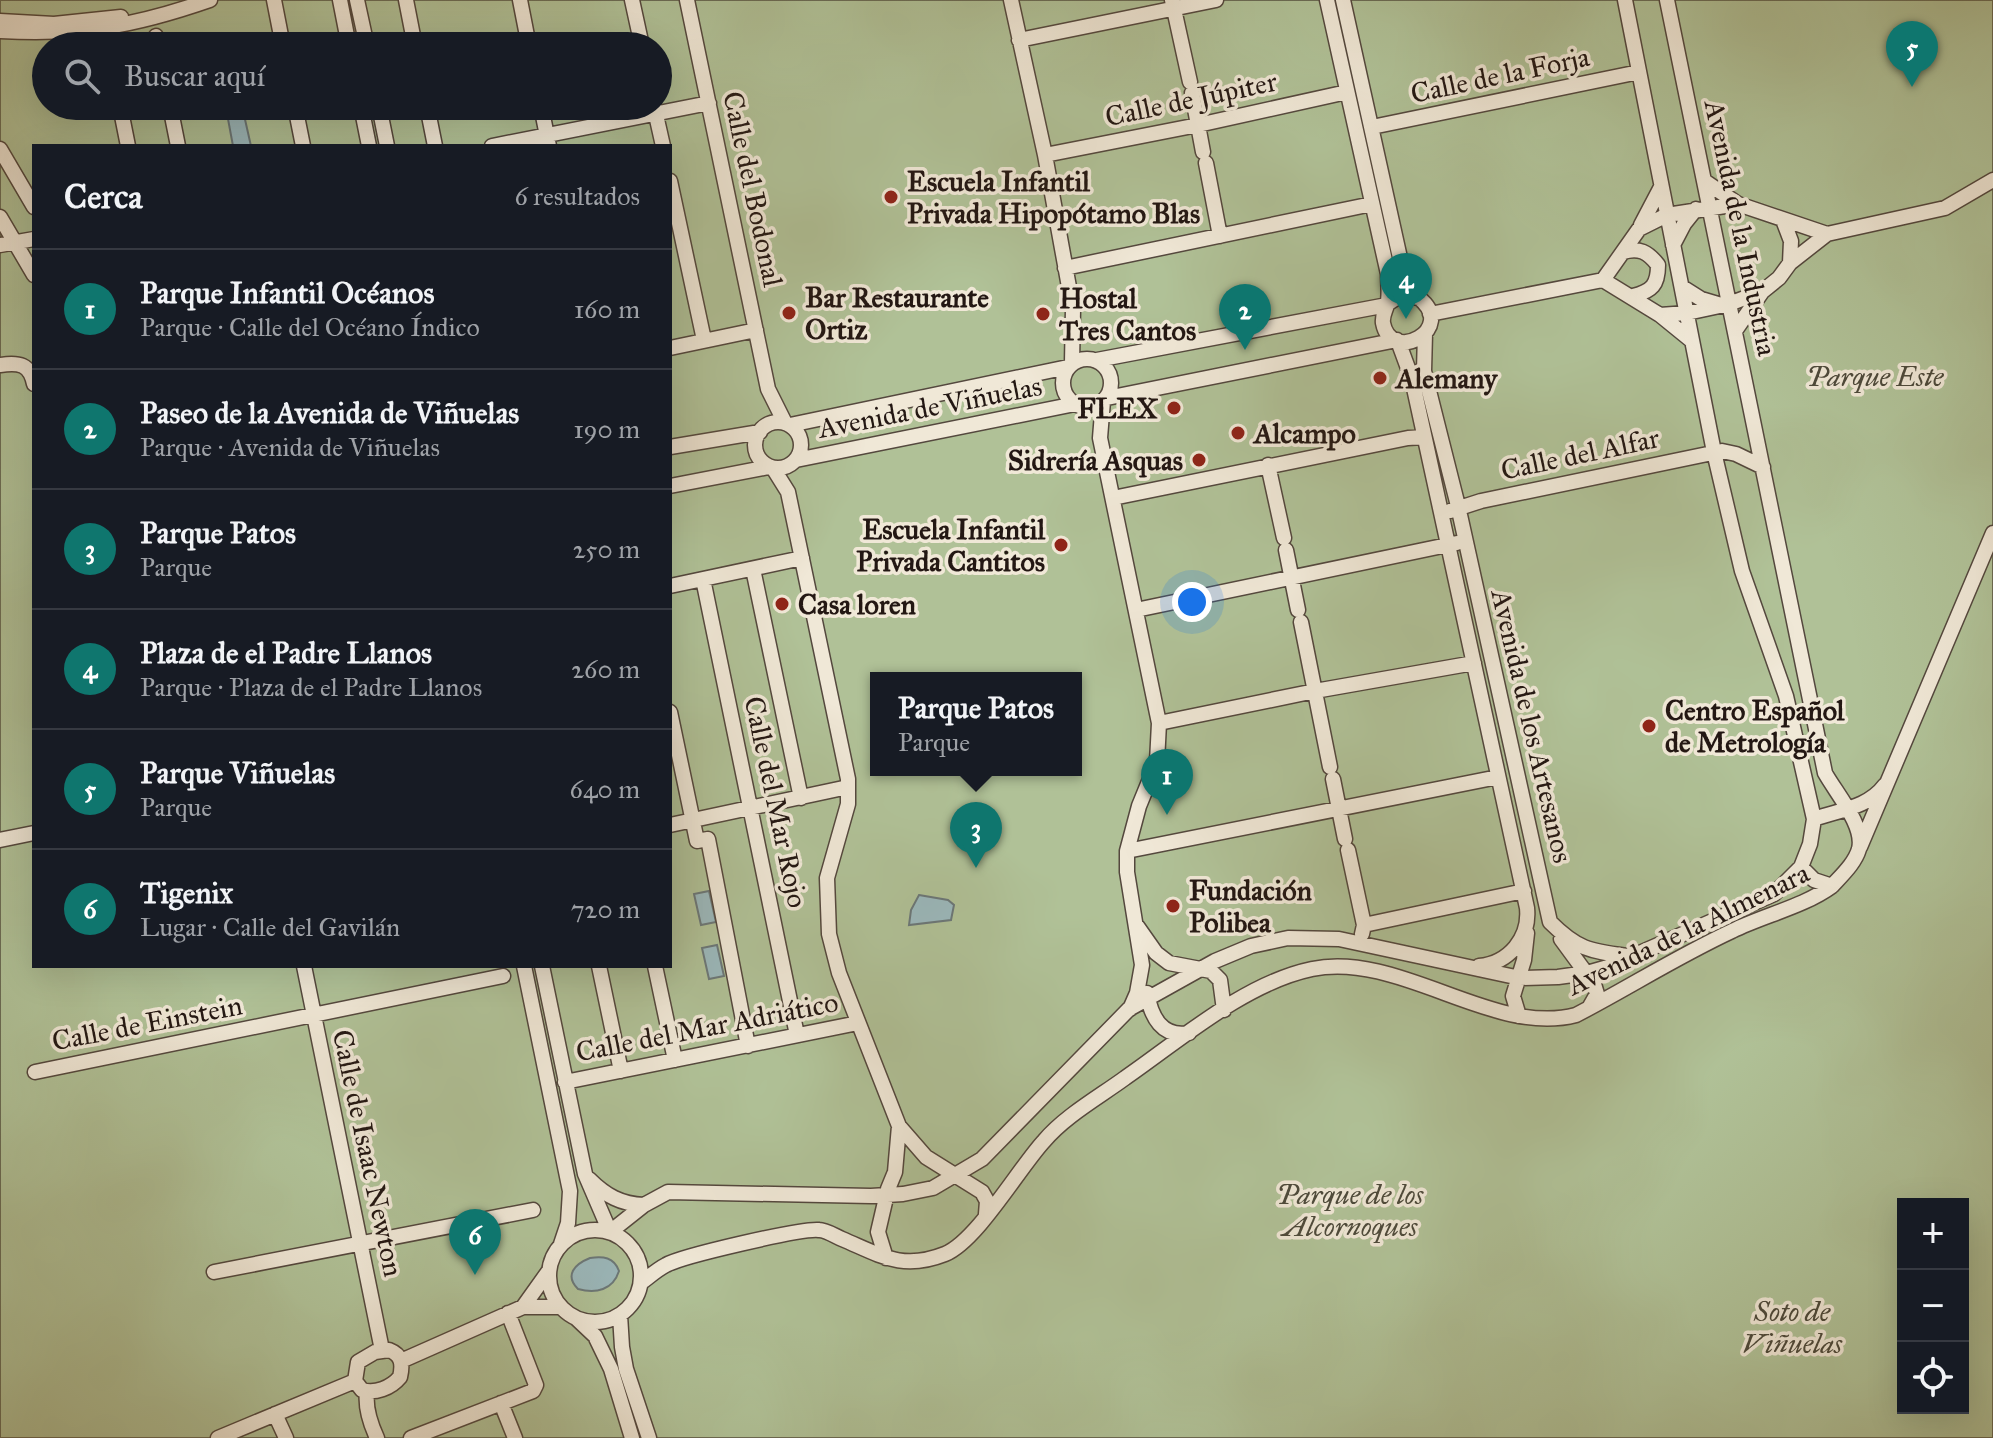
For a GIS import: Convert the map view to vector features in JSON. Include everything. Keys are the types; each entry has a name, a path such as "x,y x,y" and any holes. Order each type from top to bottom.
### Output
{"street":[{"path":"0,21 54,24 103,20 183,0"},
{"path":"67,32 138,23 210,0"},
{"path":"274,0 280,32"},
{"path":"340,0 346,32"},
{"path":"357,0 364,32"},
{"path":"406,0 412,32"},
{"path":"520,0 526,32"},
{"path":"632,0 639,32"},
{"name":"Calle del Bodonal","path":"687,0 768,389 787,424"},
{"path":"1011,0 1045,155 1074,318 1070,365 1063,386 1065,393 1078,405 1100,438"},
{"path":"1019,40 1172,4 1216,0"},
{"path":"1327,0 1388,274 1387,305"},
{"path":"1078,405 1093,406 1105,399 1398,340 1416,340 1425,333 1431,321 1430,314 1424,302 1413,295 1402,267 1343,0"},
{"path":"1625,0 1714,452 1742,571 1786,696 1814,819 1810,844 1801,867 1814,880 1832,886 1860,847 1993,533"},
{"name":"Avenida de la Industria","path":"1667,0 1706,182 1703,209 1725,304 1735,331 1825,773 1848,809 1857,829 1860,847"},
{"path":"1172,4 1220,236"},
{"path":"0,31 32,32"},
{"name":"Calle de la Forja","path":"1372,127 1639,72"},
{"name":"Calle de Júpiter","path":"1045,155 1347,92"},
{"path":"672,108 709,103"},
{"path":"123,120 128,144"},
{"path":"173,120 178,144"},
{"path":"298,120 303,144"},
{"path":"364,120 369,144"},
{"path":"382,120 387,144"},
{"path":"430,120 435,144"},
{"path":"544,120 548,140"},
{"path":"511,144 548,140 619,120"},
{"path":"657,120 663,144"},
{"path":"0,149 32,204"},
{"path":"1735,331 1763,291 1779,278 1790,263 1827,234 1945,208 1993,180"},
{"path":"1706,182 1738,204 1827,234"},
{"path":"1603,280 1639,229 1661,187"},
{"path":"672,190 704,340"},
{"path":"1065,268 1372,204"},
{"path":"1639,229 1667,215 1738,204"},
{"path":"1673,245 1684,224 1703,209"},
{"path":"0,217 8,244 32,273"},
{"path":"1783,220 1791,241 1790,263"},
{"path":"8,244 32,239"},
{"path":"1623,252 1633,249 1648,253 1658,265 1658,280 1649,291 1633,296"},
{"path":"1430,314 1603,280 1633,296 1692,341"},
{"path":"1682,287 1701,299 1725,304"},
{"path":"1660,315 1687,313 1763,291"},
{"path":"1398,340 1384,327 1383,312 1396,297 1413,295"},
{"path":"1070,365 1085,358 1095,359 1387,305"},
{"path":"1074,318 1095,359 1111,376 1100,438 1159,723 1157,762 1139,806 1127,851 1127,872 1142,965 1152,1015 1162,1028 1179,1035 1191,1032"},
{"path":"672,348 756,330"},
{"name":"Avenida de los Artesanos","path":"1425,333 1424,371 1458,506 1550,922 1587,973"},
{"name":"Avenida de los Artesanos","path":"1398,340 1412,379 1524,891 1528,921 1520,978 1513,996 1519,1016"},
{"path":"0,365 25,365 32,375"},
{"name":"Avenida de Viñuelas","path":"787,424 1070,365"},
{"name":"Calle del Bodonal","path":"762,430 768,389"},
{"name":"Avenida de Viñuelas","path":"795,462 1078,405"},
{"path":"672,447 762,430 778,422 787,424 801,439 788,492"},
{"path":"762,430 755,448 758,457 771,467 788,492 848,787 848,804 827,878 829,934 839,973 899,1126 926,1157 982,1192 987,1201 986,1214"},
{"path":"1113,498 1268,465 1424,437"},
{"path":"1714,452 1736,454 1763,467"},
{"name":"Calle del Alfar","path":"1458,506 1714,452"},
{"path":"672,486 771,467 787,467 795,462"},
{"path":"1268,465 1364,925 1360,942"},
{"path":"1442,513 1458,506"},
{"path":"1136,610 1464,541"},
{"path":"672,586 802,558"},
{"path":"753,569 801,798"},
{"name":"Calle del Mar Rojo","path":"703,579 797,1035"},
{"path":"1159,723 1474,663"},
{"path":"672,722 697,841 708,839 748,1046"},
{"path":"1127,851 1498,777"},
{"path":"1814,819 1877,796 1885,785"},
{"path":"672,825 848,787"},
{"path":"0,840 32,833"},
{"name":"Avenida de la Almenara","path":"610,1232 644,1205 668,1192 887,1195 933,1188 982,1159 1129,1009 1251,946 1288,938 1327,938 1360,942 1520,978 1587,973 1774,894 1801,867"},
{"name":"Avenida de la Almenara","path":"642,1282 669,1263 769,1238 820,1230 886,1258 909,1263 947,1253 972,1232 1045,1138 1224,1010 1266,984 1291,975 1315,968 1365,968 1519,1016 1555,1021 1589,1009 1695,949 1762,917 1818,896 1832,886"},
{"path":"1364,925 1524,891"},
{"path":"1467,967 1492,964 1507,956 1518,944 1528,921"},
{"path":"1550,922 1566,938 1588,950 1629,956"},
{"path":"1136,924 1156,953 1169,963 1211,971 1220,980 1224,1010"},
{"path":"1129,1009 1137,993 1142,965"},
{"name":"Calle de Isaac Newton","path":"304,968 382,1350"},
{"path":"523,1307 548,1272 552,1257 561,1244 568,1223 570,1191 524,968"},
{"path":"542,968 585,1174 610,1232"},
{"path":"599,968 621,1071"},
{"path":"655,968 675,1060"},
{"path":"1587,973 1597,994 1589,1009"},
{"name":"Calle de Einstein","path":"35,1072 503,976"},
{"name":"Calle del Mar Adriático","path":"565,1082 858,1023"},
{"path":"886,1258 878,1232 895,1172 899,1126"},
{"path":"585,1174 597,1187 623,1204 644,1205"},
{"path":"214,1272 533,1210"},
{"path":"561,1244 582,1231 610,1232 630,1245 641,1268 642,1282 638,1295 620,1315 591,1323 576,1319"},
{"path":"548,1272 550,1287 560,1307 595,1336 611,1369 632,1438"},
{"path":"401,1361 523,1307 560,1307"},
{"path":"411,1438 533,1391 536,1385 508,1313"},
{"path":"620,1315 626,1369 649,1438"},
{"path":"382,1350 395,1353 401,1361 397,1381 381,1390 367,1392 355,1381 358,1362 382,1350"},
{"path":"218,1438 355,1381"},
{"path":"367,1392 370,1424 377,1438"},
{"path":"501,1403 515,1438"},
{"path":"275,1414 286,1438"}],"green space":[{"path":"0,0 1993,0 1993,1438 0,1438"}],"water":[{"path":"228,120 245,120 251,144 233,144"},
{"path":"709,891 716,922 701,925 694,894"},
{"path":"919,895 948,900 954,905 951,920 909,925 911,910"},
{"path":"717,945 724,976 709,979 702,948"},
{"path":"590,1258 608,1258 617,1266 619,1271 613,1283 603,1289 578,1289 572,1279 573,1270"}],"place":[{"name":"Parque Viñuelas","path":"1912,87"},
{"name":"Escuela Infantil Privada Hipopótamo Blas","path":"891,197"},
{"name":"Bar Restaurante Ortiz","path":"789,313"},
{"name":"Hostal Tres Cantos","path":"1043,314"},
{"name":"Plaza de el Padre Llanos","path":"1406,319"},
{"name":"Paseo de la Avenida de Viñuelas","path":"1245,350"},
{"name":"Alemany","path":"1380,378"},
{"name":"FLEX","path":"1174,408"},
{"name":"Alcampo","path":"1238,433"},
{"name":"Sidrería Asquas","path":"1199,460"},
{"name":"Escuela Infantil Privada Cantitos","path":"1061,545"},
{"name":"Casa loren","path":"782,604"},
{"name":"Centro Español de Metrología","path":"1649,726"},
{"name":"Parque Infantil Océanos","path":"1167,815"},
{"name":"Parque Patos","path":"976,868"},
{"name":"Fundación Polibea","path":"1173,906"},
{"name":"Tigenix","path":"475,1275"}],"park label":[{"name":"Parque Este","path":"1875,376"},
{"name":"Parque de los Alcornoques","path":"1350,1210"},
{"name":"Soto de Viñuelas","path":"1792,1327"}]}
